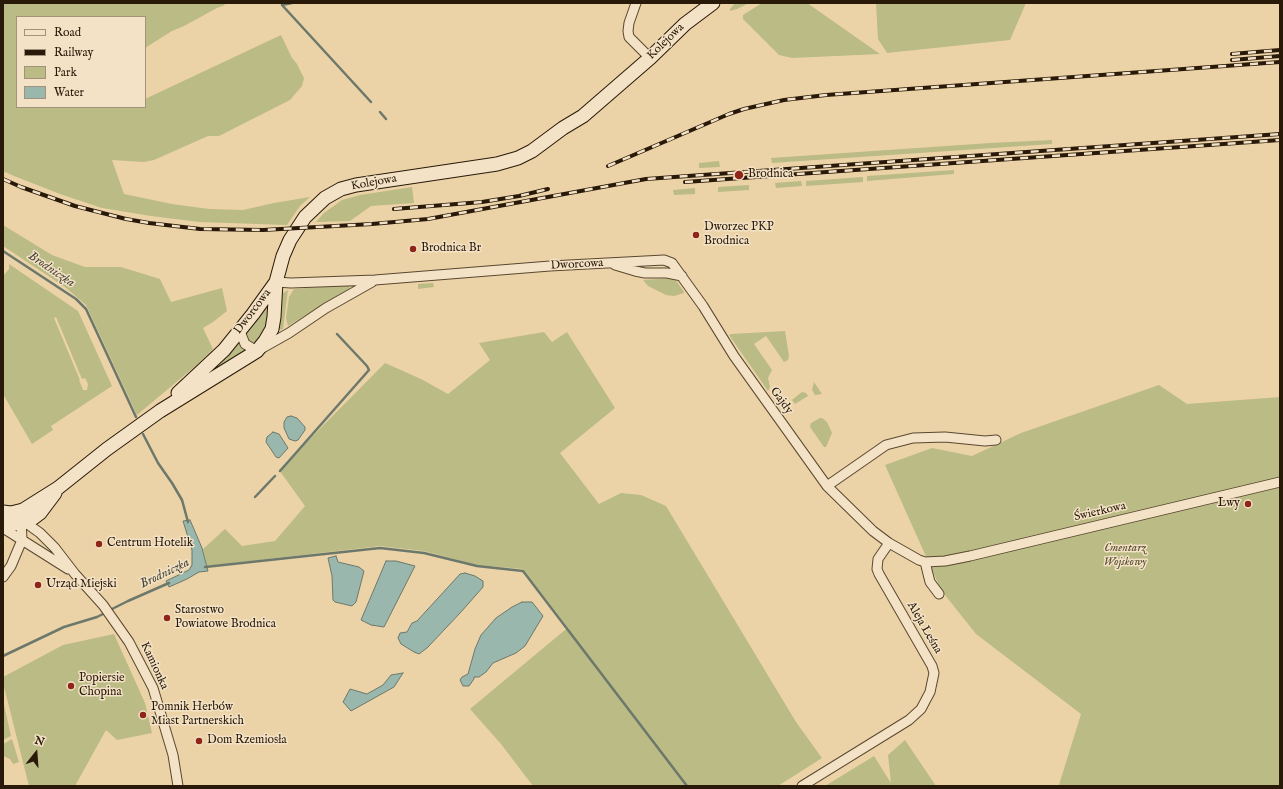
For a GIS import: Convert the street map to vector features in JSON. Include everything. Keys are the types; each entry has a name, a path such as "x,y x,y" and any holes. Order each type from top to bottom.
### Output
{"street":[{"path":"636,3 628,23 629,37 647,55"},
{"name":"Kolejowa","path":"647,55 679,20 700,3"},
{"name":"Kolejowa","path":"257,351 269,336 272,328 276,282 283,256 292,236 305,217 325,198 341,189 356,185 497,164 518,158 532,151 563,128 583,116 597,98 647,55 713,3"},
{"name":"Dworcowa","path":"160,411 224,350 276,282 292,283 375,280 550,266 611,264 635,271 667,273 682,276"},
{"name":"Gajdy","path":"682,276 734,356 827,486 872,531"},
{"name":"Dworcowa","path":"27,516 58,488 107,449 160,411 375,280"},
{"path":"242,328 241,334 245,344 257,351"},
{"path":"827,486 886,444 913,438 945,437 985,441 996,440"},
{"name":"Świerkowa","path":"872,531 889,543 919,560 925,562 945,561 1280,482"},
{"path":"4,517 27,516 38,522 40,533"},
{"path":"3,577 11,566 22,540 27,516"},
{"name":"Kamionka","path":"27,516 103,605 129,642 153,688 173,755 178,786"},
{"name":"Kamionka","path":"3,528 75,574"},
{"path":"22,540 35,538 50,542"},
{"name":"Aleja Leśna","path":"802,786 909,720 921,709 930,692 934,674 932,666 877,569 878,559 889,543"},
{"path":"925,562 930,582 939,594"}],"green space":[{"path":"3,3 223,3 225,5 172,31 146,47 146,16 16,16 16,108 146,108 146,99 281,35 304,78 302,86 290,100 219,136 208,136 154,160 144,162 112,160 124,194 172,204 209,209 243,210 310,197 300,206 287,225 199,222 102,208 60,194 3,171"},
{"path":"735,3 749,3 730,11"},
{"path":"762,3 807,3 880,54 792,58 779,55 743,19 743,15"},
{"path":"876,3 1026,3 1010,40 887,53 878,39"},
{"path":"1052,140 1052,144 772,163 771,158 990,143"},
{"path":"719,161 720,167 699,168 699,163"},
{"path":"954,170 954,174 867,181 867,176"},
{"path":"863,177 863,182 806,186 806,181"},
{"path":"801,181 802,186 776,188 775,183"},
{"path":"749,185 749,190 718,192 718,187"},
{"path":"412,187 414,203 371,206 350,221 316,222 324,213 342,200 360,195"},
{"path":"695,188 695,194 674,195 673,190"},
{"path":"3,225 52,255 85,267 121,267 160,279 171,302 222,288 227,311 203,328 213,349 199,363 137,415 86,305 65,287 3,246"},
{"path":"9,264 78,311 112,386 51,426 53,430 32,444 3,394 3,276 9,269","holes":["56,317 82,379 85,378 88,384 87,390 83,390 54,318"]},
{"path":"673,278 684,293 674,296 666,295 648,286 643,280"},
{"path":"433,283 434,287 418,289 418,284"},
{"path":"348,285 350,288 288,326 286,318 289,297 294,289"},
{"path":"288,290 283,329 279,330 277,328 283,293"},
{"path":"271,298 265,332 257,342 251,342 247,338 246,332"},
{"path":"785,331 789,356 788,360 784,362 766,336 754,344 772,370 768,378 770,387 768,391 729,335"},
{"path":"544,332 552,342 567,332 615,408 560,453 599,504 621,493 641,495 666,506 796,722 822,758 778,786 533,786 501,744 470,709 565,630 569,629 523,569 477,565 424,551 380,546 207,566 203,549 225,529 242,546 275,541 305,506 279,470 385,363 421,379 448,394 490,360 479,343"},
{"path":"238,342 247,351 212,372 212,371"},
{"path":"814,382 822,394 815,395 812,390"},
{"name":"Cmentarz Wojskowy","path":"1159,385 1187,404 1280,397 1280,786 1057,786 1059,785 1081,714 976,634 941,590 885,465 932,448 972,456 1021,433"},
{"path":"802,392 806,393 808,396 795,404 792,400"},
{"path":"820,418 827,422 832,433 826,447 824,447 810,427 811,423"},
{"path":"114,634 145,703 152,733 117,740 106,730 75,786 29,786 3,683 3,677 63,645"},
{"path":"3,700 11,736 3,740"},
{"path":"12,739 19,762 13,764 10,759 3,756 3,744"},
{"path":"905,740 936,786 825,786 874,756 891,783 888,755"}],"water":[{"path":"291,416 297,418 305,427 305,430 298,440 295,441 289,439 284,428 284,422 287,417"},
{"path":"273,432 279,434 288,448 279,458 276,457 266,442 267,437"},
{"path":"190,520 202,548 208,571 199,572 169,587 166,581 189,570 192,565 192,550 183,521"},
{"path":"336,556 338,562 359,567 364,571 356,602 352,606 335,602 333,600 332,576 328,558"},
{"path":"386,561 396,561 415,566 384,627 371,625 361,620"},
{"path":"465,573 475,576 483,581 483,587 461,612 427,648 419,654 401,644 398,638 400,633 407,632 412,623 417,621 460,574"},
{"path":"522,602 532,602 543,616 525,646 516,653 493,663 486,672 479,677 474,677 469,686 463,686 460,680 468,674 475,649 481,635 496,618"},
{"path":"403,673 394,687 351,711 343,702 350,689 367,694 383,685 391,675"}],"waterway":[{"path":"282,5 292,3"},
{"path":"282,5 371,102"},
{"path":"380,112 386,119"},
{"name":"Brodniczka","path":"3,251 76,299 86,309 136,417"},
{"path":"280,471 369,370 337,334"},
{"name":"Brodniczka","path":"143,434 158,463 182,500 188,522"},
{"path":"255,497 275,476"},
{"path":"205,567 380,548 424,553 477,566 523,571 687,786"},
{"name":"Brodniczka","path":"110,610 169,583"},
{"name":"Brodniczka","path":"3,656 64,627 97,617 105,613"}],"railway":[{"path":"1232,54 1280,50"},
{"path":"1232,60 1280,56"},
{"path":"608,166 729,114 784,100 826,95 1280,62"},
{"path":"3,179 75,206 126,219 200,229 263,230 372,224 428,219 646,179 1280,134"},
{"path":"685,182 1280,140"},
{"path":"394,209 482,202 519,196 548,189"}],"place":[{"name":"Brodnica","path":"739,175"},
{"name":"Dworzec PKP Brodnica","path":"696,235"},
{"name":"Brodnica Br","path":"413,249"},
{"name":"Lwy","path":"1248,504"},
{"name":"Centrum Hotelik","path":"99,544"},
{"name":"Urząd Miejski","path":"38,585"},
{"name":"Starostwo Powiatowe Brodnica","path":"167,618"},
{"name":"Popiersie Chopina","path":"71,686"},
{"name":"Pomnik Herbów Miast Partnerskich","path":"143,715"},
{"name":"Dom Rzemiosła","path":"199,741"}]}
